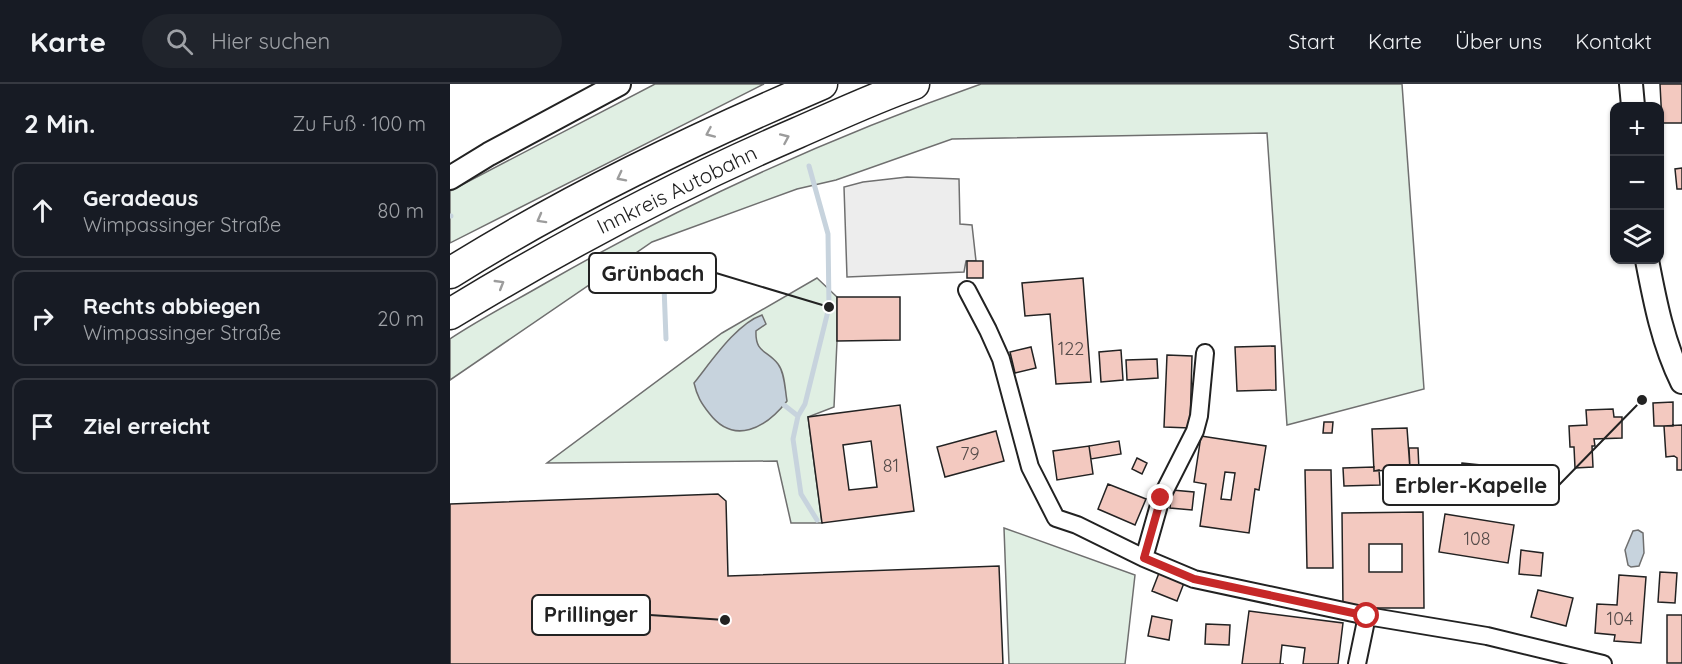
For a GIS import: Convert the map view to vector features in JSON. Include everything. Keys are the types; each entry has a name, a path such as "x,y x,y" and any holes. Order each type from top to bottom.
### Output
{"highway":[{"name":"Innkreis Autobahn","path":"450,273 494,245 602,186 707,134 822,84"},
{"name":"Innkreis Autobahn","path":"450,314 515,274 608,223 723,165 883,95 914,84"}],"street":[{"path":"450,178 489,154 619,84"},
{"path":"1631,84 1633,102"},
{"path":"1648,264 1656,310 1672,362 1682,382"},
{"path":"967,290 1001,359 1030,467 1056,518 1077,525 1144,558 1194,579 1367,616 1487,636 1603,664"},
{"path":"1144,558 1161,498 1195,431 1199,416 1205,353"},
{"path":"1356,664 1367,616"}],"green space":[{"path":"655,84 764,84 450,243 450,191"},
{"path":"981,84 1402,84 1424,389 1287,425 1267,133 952,139 836,180 797,189 652,242 450,380 450,339 596,255 650,226 813,149"},
{"path":"817,278 837,297 834,407 808,417 822,523 791,523 777,461 547,463 722,333"},
{"path":"1004,528 1135,575 1125,664 1009,664"}],"shaded area":[{"path":"907,177 959,179 960,224 972,225 976,261 966,261 964,272 847,277 844,187 863,182"},
{"path":"762,315 766,324 756,331 757,343 778,364 787,401 769,419 750,430 729,429 719,423 706,409 698,396 694,383 743,326"},
{"path":"1638,530 1643,533 1644,553 1639,566 1631,567 1628,565 1625,550 1633,531"}],"building":[{"path":"1660,84 1682,84 1682,123 1664,123 1664,102 1661,102"},
{"path":"1682,168 1682,189 1677,189 1675,169"},
{"path":"967,261 983,261 983,278 967,278"},
{"path":"1083,278 1091,382 1056,384 1050,314 1025,316 1022,283"},
{"path":"837,297 900,297 900,340 837,341"},
{"path":"1275,346 1276,390 1237,391 1235,347"},
{"path":"1031,347 1036,368 1015,373 1010,352"},
{"path":"1121,350 1123,380 1101,382 1099,352"},
{"path":"1167,355 1192,356 1190,428 1164,427"},
{"path":"1157,359 1158,378 1127,380 1126,360"},
{"path":"1645,396 1645,403 1639,403 1639,397"},
{"path":"1673,402 1673,426 1654,426 1653,403"},
{"path":"900,405 914,511 822,523 808,417","holes":["871,441 877,487 849,490 843,445"]},
{"path":"1613,409 1614,417 1622,417 1622,438 1594,439 1593,467 1575,468 1574,447 1570,447 1569,426 1587,425 1586,410"},
{"path":"1324,422 1333,422 1332,433 1323,433"},
{"path":"1682,425 1682,470 1677,470 1677,458 1666,457 1664,426"},
{"path":"1407,428 1410,469 1374,471 1372,429"},
{"path":"996,431 1004,461 945,477 937,447"},
{"path":"1201,436 1266,446 1259,490 1255,489 1249,533 1200,526 1206,484 1194,482","holes":["1225,472 1235,473 1231,500 1221,499"]},
{"path":"1119,441 1121,454 1091,459 1089,446"},
{"path":"1089,446 1093,474 1057,480 1053,451"},
{"path":"1409,448 1418,448 1419,470 1390,472 1390,470 1410,469"},
{"path":"1137,458 1147,463 1142,474 1132,469"},
{"path":"1462,463 1500,467 1497,497 1458,492"},
{"path":"1374,467 1374,471 1379,470 1380,485 1344,486 1343,468"},
{"path":"1305,470 1331,470 1333,568 1307,568"},
{"path":"1108,484 1146,499 1135,525 1098,509"},
{"path":"1172,490 1194,492 1192,510 1170,508"},
{"path":"718,494 726,501 728,576 999,566 1003,664 450,664 450,504"},
{"path":"1423,512 1424,608 1343,608 1342,513","holes":["1369,544 1402,544 1402,572 1369,572"]},
{"path":"1445,514 1514,525 1508,563 1439,552"},
{"path":"1521,550 1543,553 1541,576 1519,574"},
{"path":"1660,572 1677,573 1675,603 1658,602"},
{"path":"1159,573 1184,583 1177,601 1152,591"},
{"path":"1619,575 1646,577 1641,643 1614,641 1615,635 1595,633 1597,604 1617,605"},
{"path":"1538,590 1573,598 1566,626 1531,617"},
{"path":"1249,611 1343,623 1338,664 1303,664 1305,648 1282,645 1280,664 1242,664"},
{"path":"1667,615 1682,615 1682,663 1667,663"},
{"path":"1152,616 1172,620 1169,640 1148,636"},
{"path":"1206,624 1230,625 1229,645 1205,644"}],"waterway":[{"path":"809,166 828,234 829,307 805,404 798,416 793,439 801,494 817,520"},
{"path":"663,260 666,339"},
{"path":"784,405 798,416"}],"place":[{"name":"Grünbach","path":"829,307"},
{"name":"Erbler-Kapelle","path":"1642,400"},
{"name":"Prillinger","path":"725,620"}],"route":[{"path":"1161,498 1144,558 1194,579 1367,616"}]}
